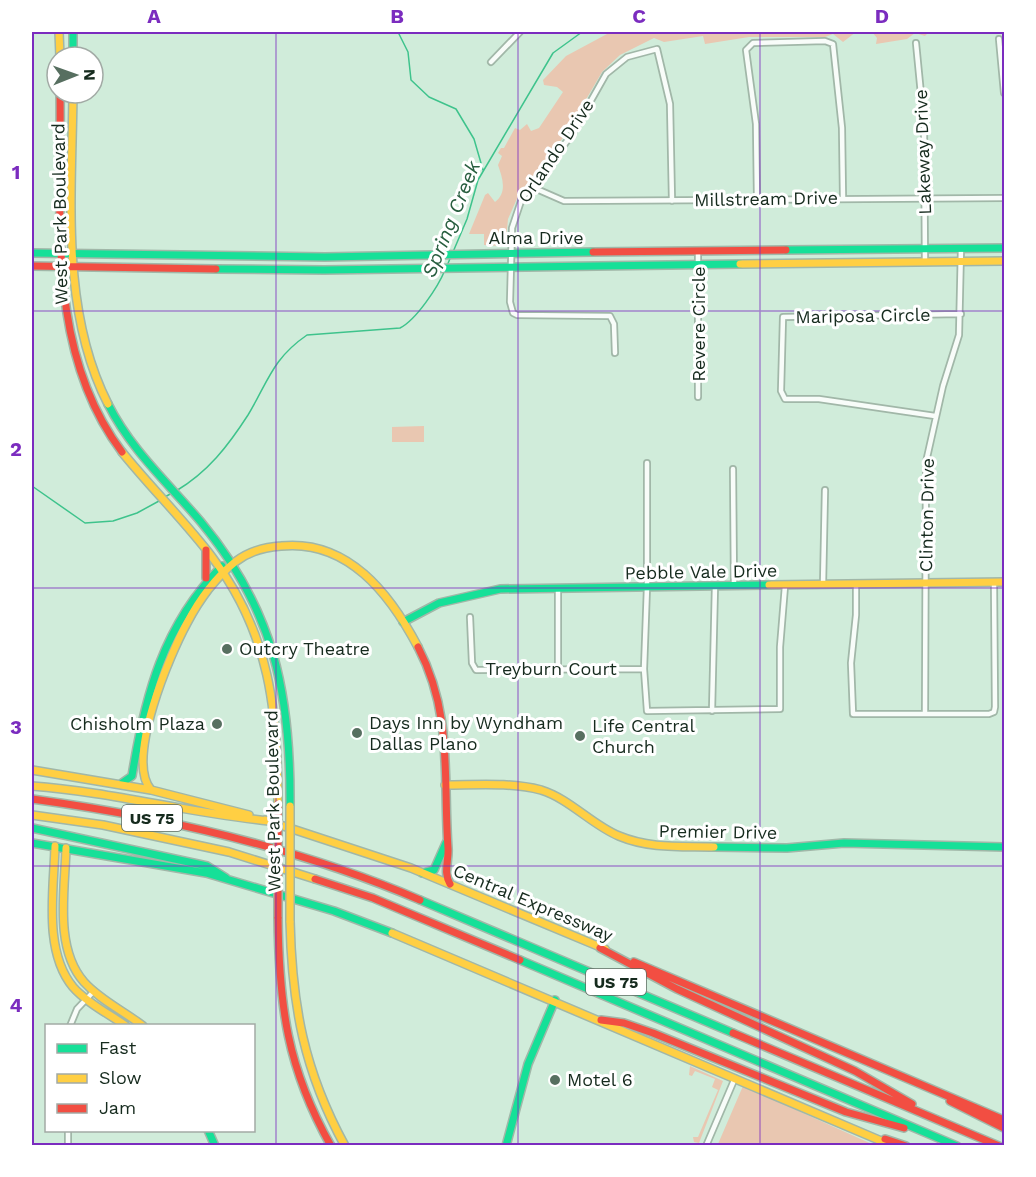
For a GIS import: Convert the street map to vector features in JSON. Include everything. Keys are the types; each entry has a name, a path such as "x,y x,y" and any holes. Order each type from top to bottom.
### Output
{"main road":[{"name":"West Park Boulevard","path":"60,105 66,313 78,365 96,410 114,442 145,483 206,548 225,574 252,627 271,684 276,718 280,1006 290,1055 301,1090 331,1146"},
{"name":"West Park Boulevard","path":"73,105 74,267 76,302 87,351 104,396 126,436 233,564 265,624 282,677 291,735 290,921 294,1007 303,1053 313,1084 345,1146"},
{"name":"Alma Drive","path":"32,253 364,256 1005,248"},
{"path":"210,256 211,268"},
{"path":"364,256 364,269"},
{"name":"Alma Drive","path":"32,266 364,269 430,266 699,267 1005,261"},
{"path":"114,442 126,436"},
{"path":"118,783 126,782 132,776 141,720 157,664 172,633 206,580 219,566 233,564 258,550 302,544 332,552 352,562 371,578 423,654 440,703 445,731 447,857 444,873 450,885"},
{"path":"206,548 208,569 206,580"},
{"path":"151,790 143,777 149,722 166,667 179,638 206,594 233,564"},
{"name":"Pebble Vale Drive","path":"403,622 430,606 473,593 500,589 1005,582"},
{"path":"172,633 179,638"},
{"path":"141,720 149,722"},
{"name":"Central Expressway","path":"32,770 151,790 324,837 450,885 1005,1120"},
{"name":"Premier Drive","path":"445,785 519,786 543,791 564,801 618,836 649,846 787,848 844,843 1005,847"},
{"path":"32,786 104,792 232,818 270,821"},
{"name":"US 75","path":"32,799 112,811 209,831 289,853 365,878 457,914 999,1146"},
{"name":"US 75","path":"32,815 123,829 229,852 374,898 957,1146"},
{"path":"32,828 207,866 226,878"},
{"path":"32,843 226,878 304,901 385,929 893,1146"},
{"path":"421,873 434,870 446,843"},
{"path":"55,846 55,924 57,950 64,973 86,998 123,1024"},
{"path":"66,848 66,948 72,966 94,991 140,1024"},
{"path":"55,924 66,924"},
{"path":"57,950 66,948"},
{"path":"600,948 677,989 816,1050 875,1079 932,1117"},
{"path":"506,1146 528,1064 555,1000"},
{"path":"601,1020 624,1023 661,1036 846,1112 930,1134"},
{"path":"908,1080 1005,1128"},
{"path":"301,1090 313,1084"},
{"path":"208,1132 215,1146"},
{"path":"880,1140 889,1139 906,1146"}],"street":[{"path":"491,62 520,32"},
{"path":"999,39 1005,93"},
{"path":"757,199 756,124 746,50 753,43 825,41 833,44 842,128 843,198"},
{"name":"Lakeway Drive","path":"916,43 924,125 925,262"},
{"name":"Orlando Drive","path":"615,353 614,324 610,316 517,315 513,313 510,302 510,253 516,211 570,136 606,74 627,57 657,49 670,104 672,201"},
{"name":"Millstream Drive","path":"532,187 564,201 1005,198"},
{"name":"Clinton Drive","path":"925,714 927,584 924,493 926,462 935,416 959,335 961,248"},
{"name":"Revere Circle","path":"698,251 698,397"},
{"name":"Mariposa Circle","path":"935,416 819,399 784,399 781,391 783,317 961,314"},
{"path":"646,464 647,587 644,669 646,711 780,710 780,646 784,586"},
{"path":"733,469 734,586"},
{"path":"823,585 822,507 825,490"},
{"path":"856,585 856,615 851,663 853,714 925,714 994,712 994,582"},
{"path":"712,711 715,586"},
{"path":"558,588 558,669"},
{"name":"Treyburn Court","path":"470,617 472,663 476,670 644,669"},
{"path":"71,1024 77,1008 94,991"},
{"path":"706,1146 735,1078"}],"shaded area":[{"path":"620,32 856,32 843,42 833,34 825,37 749,37 705,44 703,36 664,42 654,38 620,55 602,72 566,134 519,194 508,219 506,241 500,246 484,245 484,234 469,234 485,195 488,193 495,202 502,194 503,184 498,165 502,156 498,153 501,148 504,148 515,128 520,130 527,124 531,131 539,128 563,92 557,87 544,85 543,80 566,56 607,34"},
{"path":"872,32 927,32 927,34 925,36 915,33 907,39 876,44 877,38"},
{"path":"424,426 424,442 392,442 392,427"},
{"path":"690,1066 723,1081 699,1143 694,1142 693,1137 698,1137 718,1090 712,1087 715,1079 695,1071 692,1076 689,1075"},
{"path":"743,1086 874,1145 718,1144"}],"waterway":[{"path":"398,32 408,52 411,80 429,97 456,109 474,139 483,170"},
{"name":"Spring Creek","path":"453,252 467,219 478,180 553,53 582,32"},
{"name":"Spring Creek","path":"447,266 451,256"},
{"name":"Spring Creek","path":"176,491 208,467 225,448 248,415 278,362 295,344 307,335 400,328 413,318 426,302 445,270"},
{"name":"Spring Creek","path":"32,486 85,523 113,521 137,513 159,501"},
{"name":"Spring Creek","path":"163,498 172,493"}],"traffic: fast":[{"path":"73,32 73,45"},
{"path":"786,250 1004,248"},
{"path":"32,253 325,257 593,252"},
{"path":"216,269 324,270 740,264"},
{"path":"108,404 117,421 139,451 201,522 226,555 262,621 282,690 287,727 290,806"},
{"path":"122,783 132,776 143,718 160,663 171,637 185,612 222,566"},
{"path":"403,622 439,603 500,589 769,585"},
{"path":"32,828 207,866 226,878"},
{"path":"32,843 206,873 334,911 392,933"},
{"path":"422,873 434,870 446,843"},
{"path":"714,847 787,848 844,843 1004,847"},
{"path":"420,900 733,1033"},
{"path":"520,960 957,1146"},
{"path":"506,1146 528,1064 555,1000"},
{"path":"209,1132 215,1146"}],"traffic: slow":[{"path":"59,32 60,45"},
{"path":"73,105 71,211 76,291 82,330 93,368 108,404"},
{"path":"740,264 1004,261"},
{"path":"122,452 212,557 247,615 267,674 276,737 278,804"},
{"path":"151,790 144,775 143,755 146,732 161,681 187,623 202,598 214,582 245,555 281,546 305,546 327,551 346,561 380,590 407,627 418,647"},
{"path":"769,585 1004,582"},
{"path":"32,770 151,790 249,815"},
{"path":"445,785 481,784 529,787 562,799 609,831 631,840 666,846 714,847"},
{"path":"32,786 92,793 269,821"},
{"path":"290,806 290,921"},
{"path":"32,815 103,825 229,852 315,879"},
{"path":"265,820 411,868 605,949"},
{"path":"55,846 52,919 57,956 73,987 98,1008 123,1024"},
{"path":"66,848 63,918 68,953 84,982 97,994 140,1024"},
{"path":"290,921 297,1010 303,1037 319,1091 345,1146"},
{"path":"392,933 893,1146"}],"traffic: jam":[{"path":"60,105 60,233 69,325 80,370 97,412 122,452"},
{"path":"593,252 786,250"},
{"path":"32,266 216,269"},
{"path":"206,550 206,578"},
{"path":"418,647 429,672 442,721 446,770 447,871 450,884"},
{"path":"32,799 131,815 229,836 326,864 420,900"},
{"path":"278,804 278,917"},
{"path":"315,879 373,898 520,960"},
{"path":"278,917 281,979 288,1036 304,1090 331,1146"},
{"path":"600,948 677,989 855,1071 912,1104"},
{"path":"634,962 1004,1120"},
{"path":"601,1020 624,1023 653,1033 846,1112 904,1128"},
{"path":"733,1033 999,1146"},
{"path":"950,1101 1004,1128"},
{"path":"885,1139 906,1146"}],"place":[{"name":"Outcry Theatre","path":"227,649"},
{"name":"Chisholm Plaza","path":"217,724"},
{"name":"Days Inn by Wyndham Dallas Plano","path":"357,733"},
{"name":"Life Central Church","path":"580,736"},
{"name":"Motel 6","path":"555,1080"}]}
